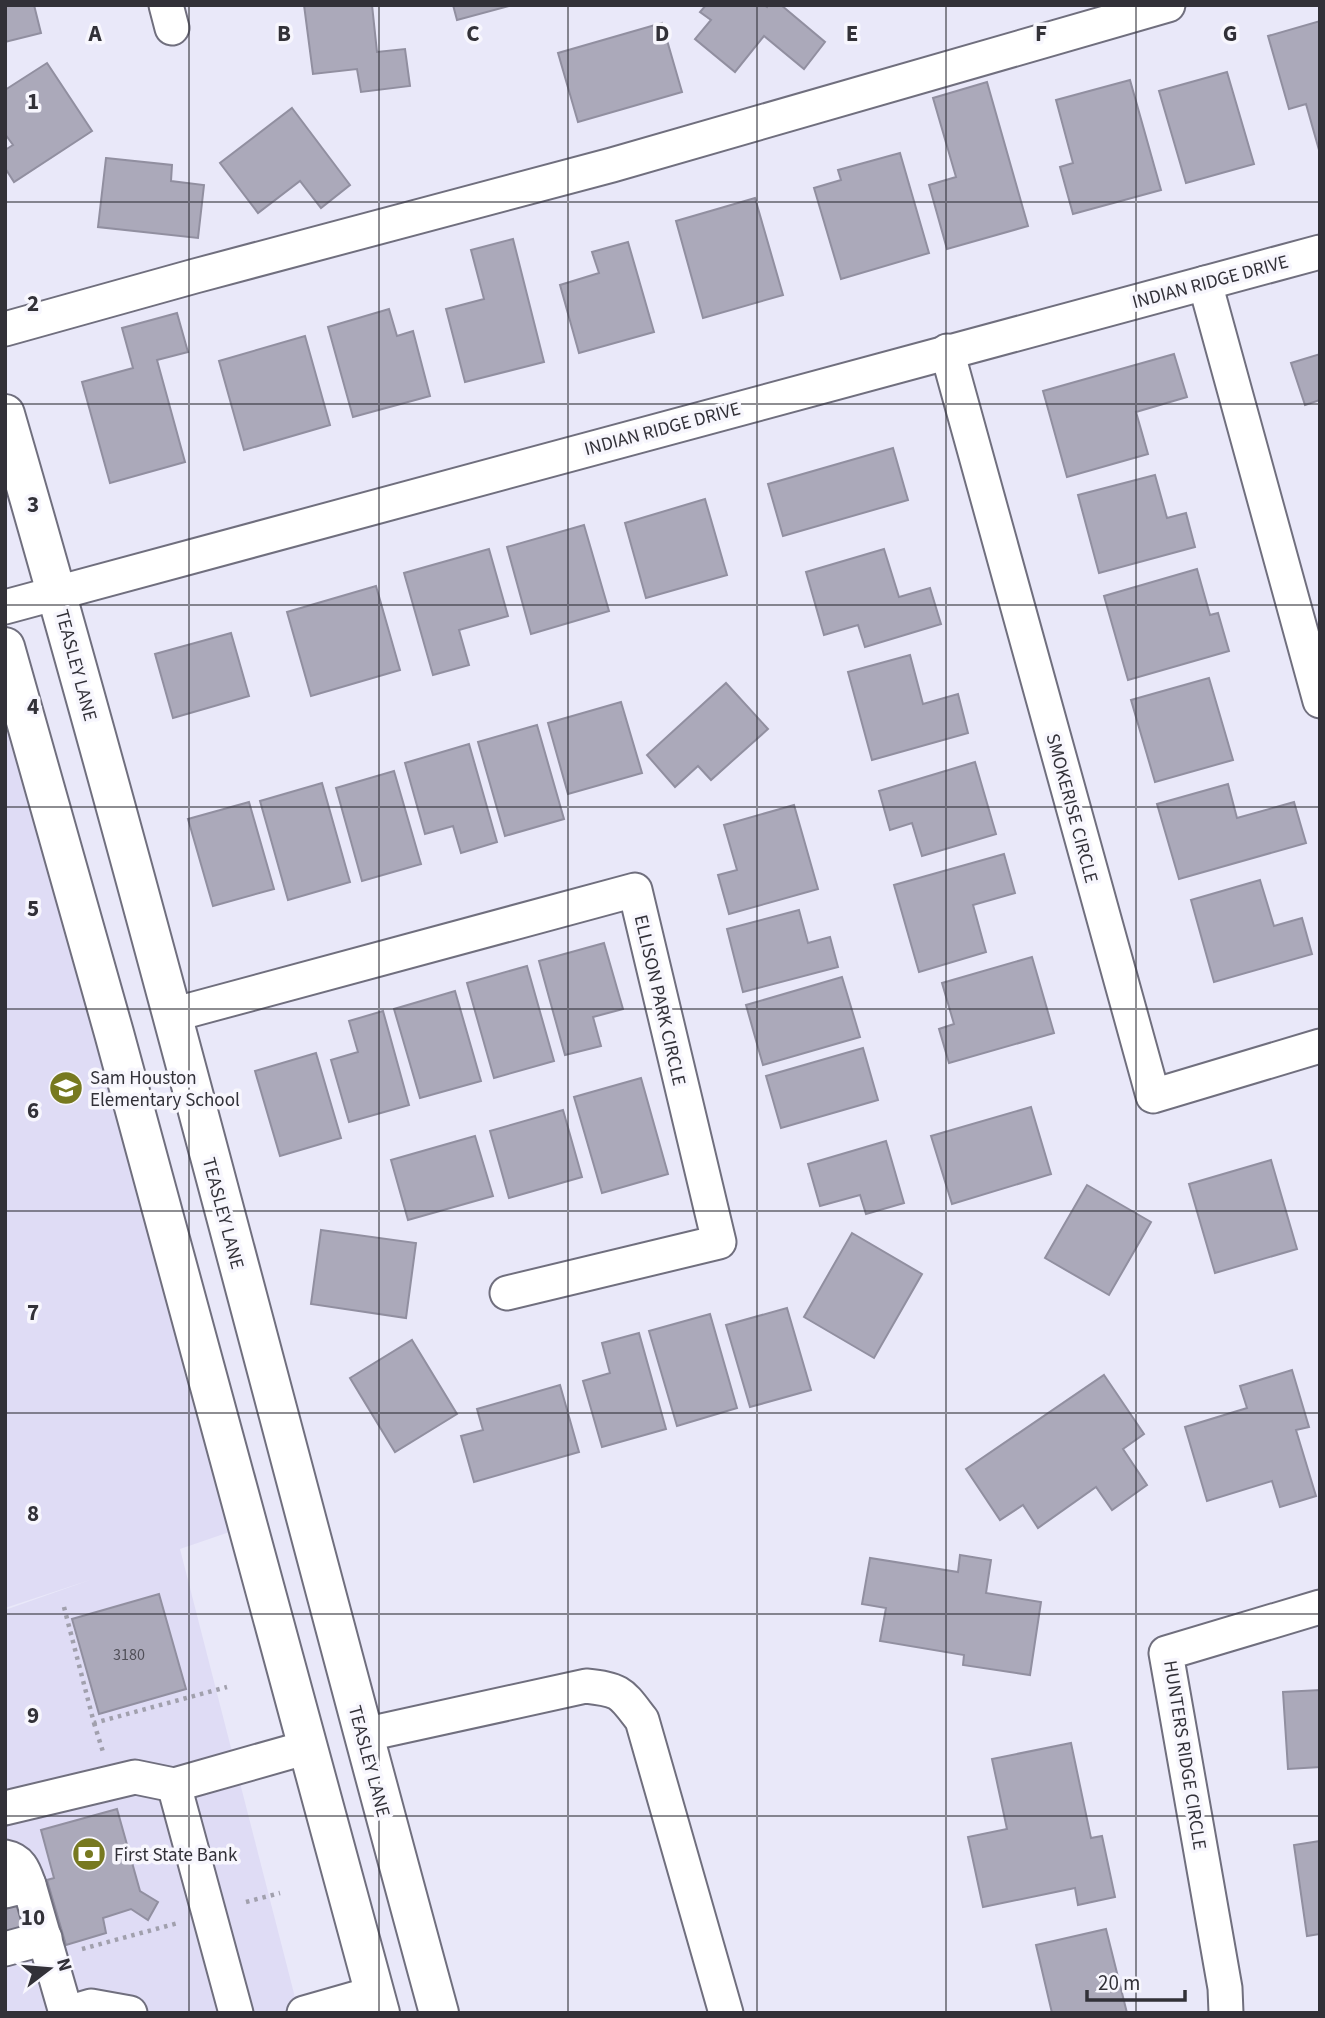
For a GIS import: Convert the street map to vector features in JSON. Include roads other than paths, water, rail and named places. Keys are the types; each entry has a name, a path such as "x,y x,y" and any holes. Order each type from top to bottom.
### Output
{"main road":[{"name":"TEASLEY LANE","path":"5,414 57,592 172,1015 439,2013"},
{"path":"5,647 114,1033 377,2003"},
{"path":"202,1360 250,1310"},
{"path":"308,1747 363,1735"}],"street":[{"path":"5,329 612,165 1168,5"},
{"name":"INDIAN RIDGE DRIVE","path":"5,607 1320,252"},
{"path":"1205,283 1320,701"},
{"name":"SMOKERISE CIRCLE","path":"947,351 1153,1096 1320,1046"},
{"name":"ELLISON PARK CIRCLE","path":"172,1015 635,890 719,1242 507,1293"},
{"name":"HUNTERS RIDGE CIRCLE","path":"1226,2013 1225,1988 1166,1653 1320,1608"},
{"path":"363,1735 586,1686 607,1688 622,1694 642,1720 726,2013"},
{"path":"5,1808 135,1777 174,1785 308,1747"},
{"path":"174,1785 236,2013"},
{"path":"5,1857 21,1864 26,1909 67,2013 91,2006 130,2013"},
{"path":"5,1932 26,1909"},
{"path":"5,1949 26,1909"},
{"path":"304,2013 377,2003"}],"place":[{"name":"Sam Houston Elementary School","path":"66,1088"},
{"name":"First State Bank","path":"89,1854"}]}
